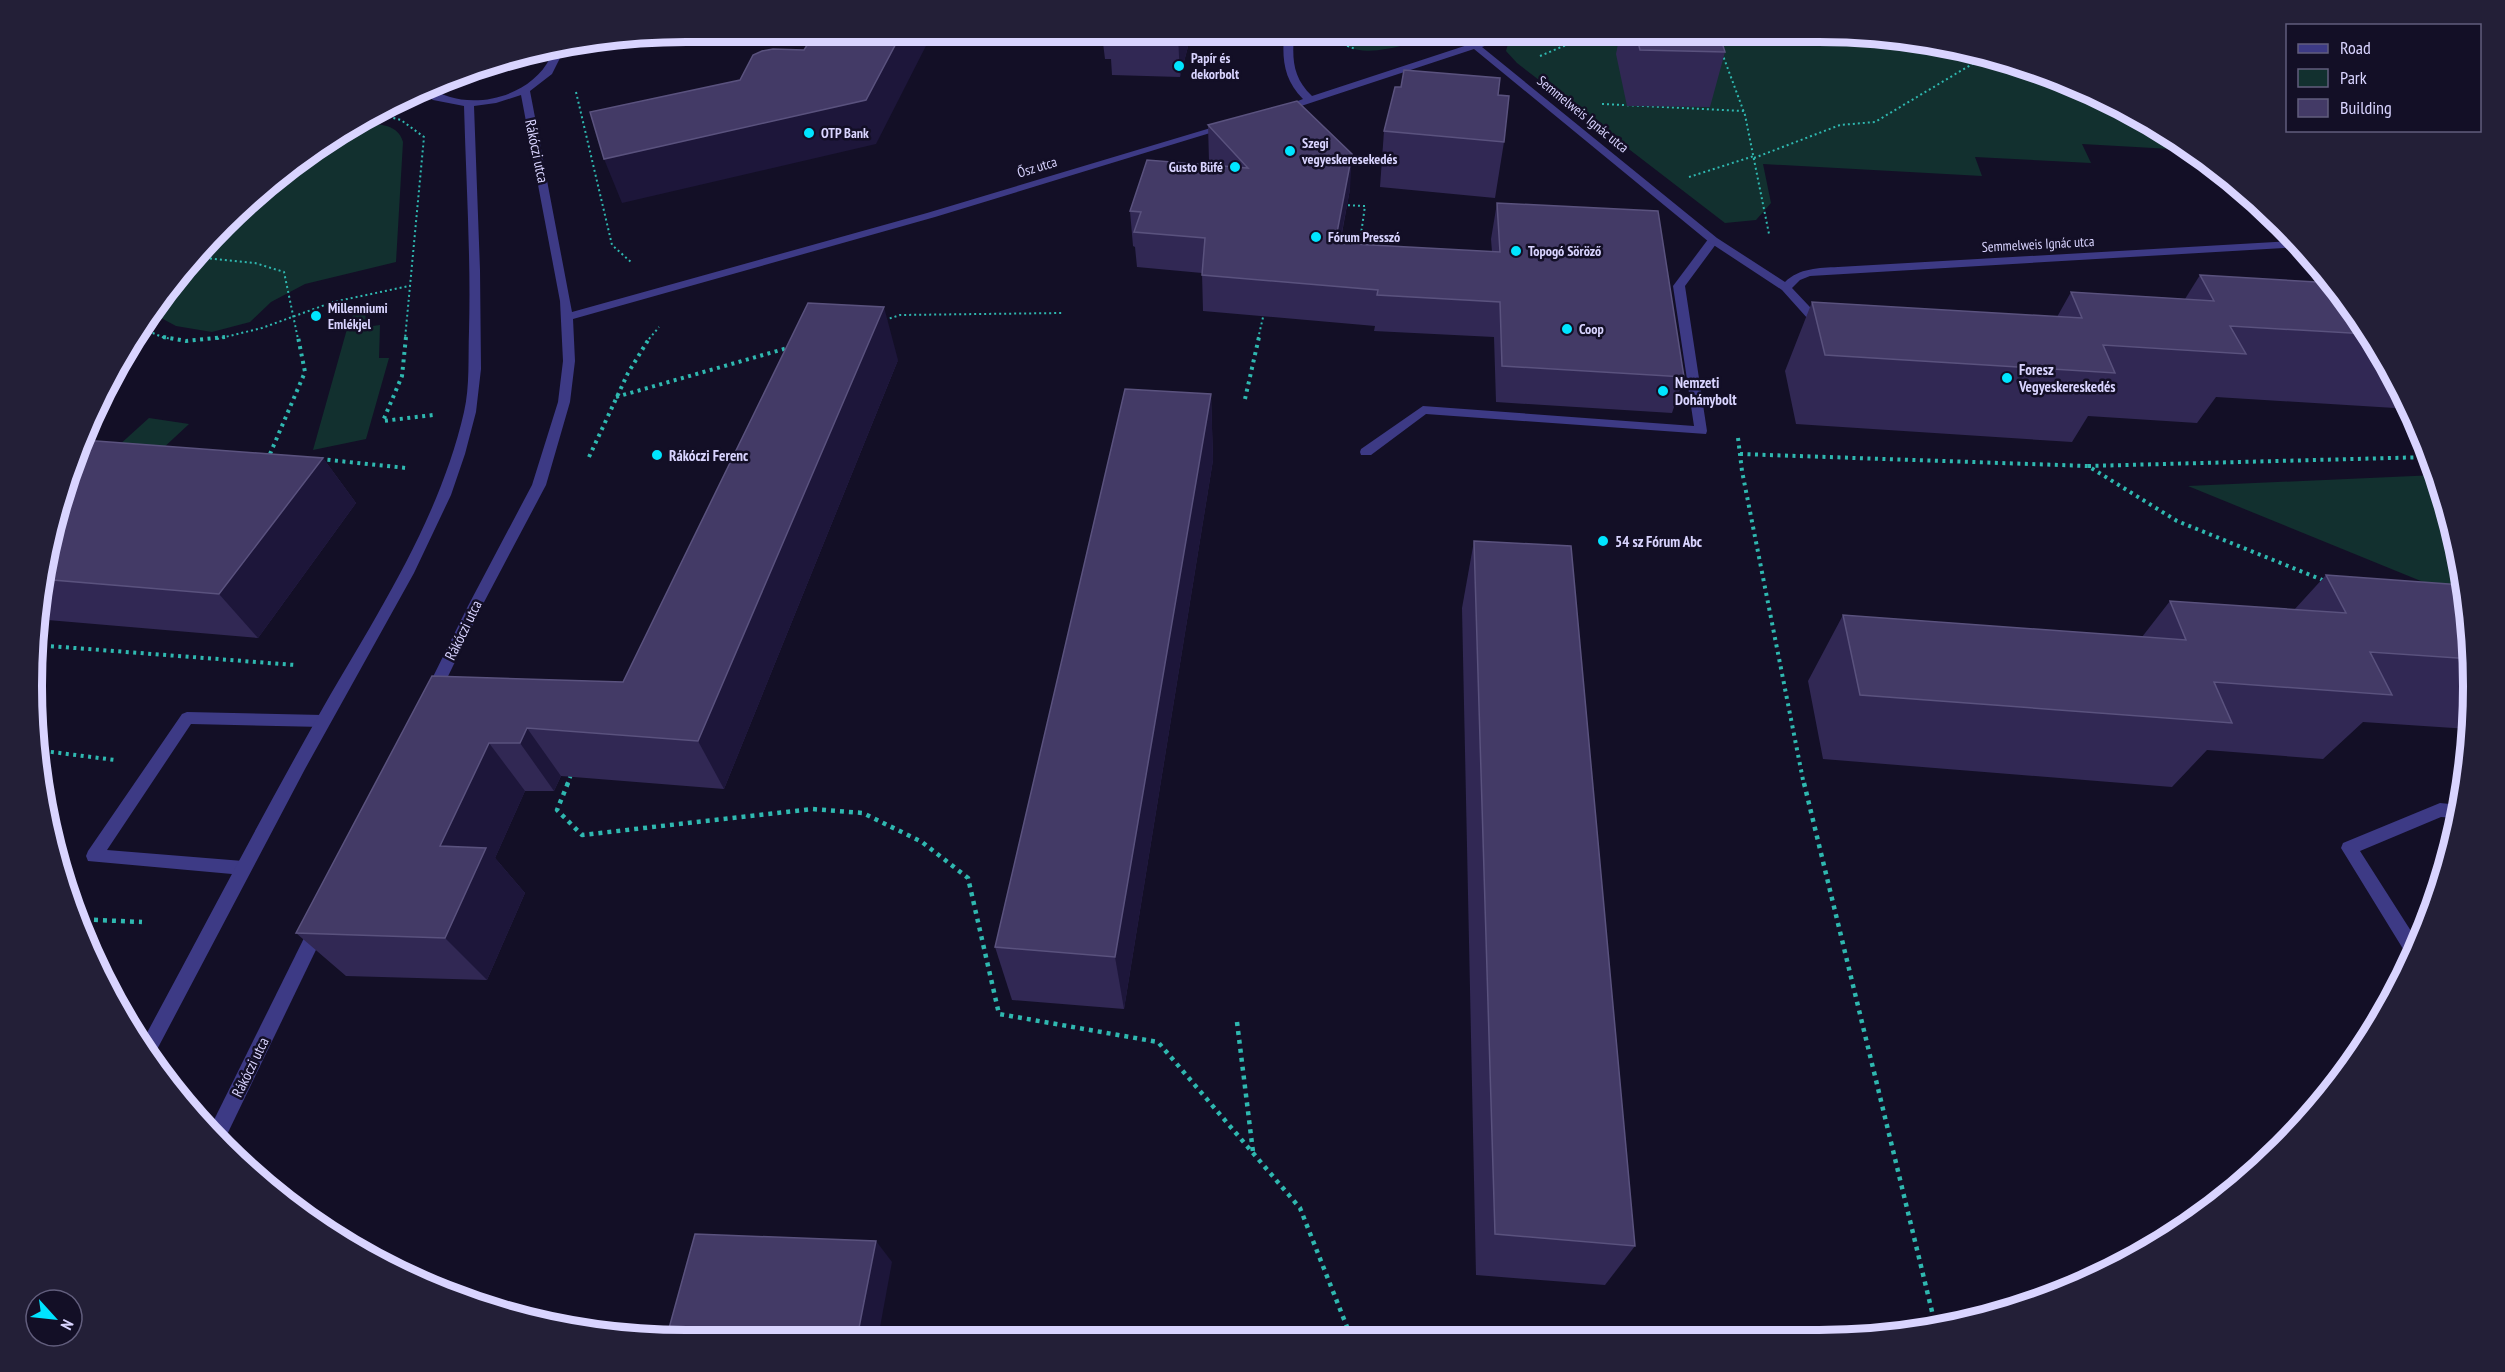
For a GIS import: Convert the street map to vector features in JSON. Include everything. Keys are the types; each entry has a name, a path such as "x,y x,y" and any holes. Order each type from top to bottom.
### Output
{"street":[{"path":"1289,42 1288,69 1298,88 1310,100"},
{"path":"1276,111 1490,42"},
{"name":"Semmelweis Ignác utca","path":"1477,47 1713,240 1786,288 1828,334"},
{"path":"428,96 469,103 498,99 525,91 542,80 553,69 554,56"},
{"name":"Rákóczi utca","path":"423,712 475,606 539,485 564,402 569,360 568,317 525,91"},
{"path":"433,94 441,100"},
{"path":"151,1044 243,868 408,573 442,499 461,448 474,381 475,300 469,103"},
{"name":"Ősz utca","path":"568,317 919,218 1242,122"},
{"path":"1366,452 1423,410 1701,431 1679,286 1713,240"},
{"name":"Semmelweis Ignác utca","path":"1786,288 1792,280 1802,274 1838,270 2287,245"},
{"path":"243,868 94,856 187,718 323,722"},
{"path":"2409,943 2349,848 2440,810 2451,811"},
{"name":"Rákóczi utca","path":"220,1129 324,915"}],"path":[{"path":"1530,59 1574,42"},
{"path":"1717,42 1744,111 1769,235"},
{"path":"1684,178 1754,157 1840,125 1875,122 1975,61"},
{"path":"1597,104 1744,111"},
{"path":"389,115 409,123 424,137 402,376 383,421 470,411"},
{"path":"1343,205 1365,206 1358,252"},
{"path":"205,258 255,263 284,272 305,372 270,454"},
{"path":"149,332 180,340 218,341 334,302 409,286"},
{"path":"1245,399 1265,305"},
{"path":"878,322 900,315 1062,313"},
{"path":"616,397 798,345"},
{"path":"1737,432 1806,794 1934,1320"},
{"path":"263,454 282,455"},
{"path":"1740,454 2088,466 2421,457"},
{"path":"315,459 406,468"},
{"path":"2088,466 2177,521 2328,582"},
{"path":"43,646 295,665"},
{"path":"46,751 155,763"},
{"path":"573,770 557,810 582,835 812,809 863,813 922,842 968,878 999,1014 1158,1042 1300,1208 1348,1330"},
{"path":"86,919 142,922"},
{"path":"1237,1022 1253,1152"}],"green space":[{"path":"1340,42 1412,42 1383,50 1368,51"},
{"path":"1514,42 1555,42 1560,45 1566,42 1819,42 1861,43 1945,54 2026,76 2065,91 2104,108 2174,149 2082,144 2091,163 1975,157 1982,176 1763,164 1771,203 1756,220 1725,223 1517,63 1506,51 1508,44"},
{"path":"372,124 391,127 400,135 403,142 396,262 305,284 271,302 250,322 212,332 176,326 159,317 202,261 261,202 328,151"},
{"path":"365,307 366,327 380,325 379,358 389,358 366,439 313,450 347,329 354,313"},
{"path":"149,418 189,424 160,451 117,447"},
{"path":"2428,475 2451,560 2456,595 2188,486"}],"building":[{"path":"809,42 897,42 866,100 604,159 590,112 740,80 753,55 773,49 804,50"},
{"path":"1638,42 1722,42 1725,52 1640,50"},
{"path":"1404,70 1500,78 1498,95 1509,96 1504,142 1384,131 1395,87 1401,87"},
{"path":"1297,101 1352,154 1335,243 1500,252 1497,203 1658,211 1684,377 1502,366 1500,302 1377,295 1378,290 1202,275 1205,238 1134,232 1141,212 1130,211 1147,160 1248,168 1208,125"},
{"path":"2200,275 2320,282 2357,333 2230,326 2246,354 2103,345 2115,373 1825,355 1812,302 2082,318 2071,292 2214,301"},
{"path":"808,303 884,307 698,741 527,728 520,743 489,743 440,846 486,848 445,938 296,933 432,676 623,682"},
{"path":"1125,389 1211,394 1115,957 995,947"},
{"path":"91,441 323,458 219,594 51,580 64,519"},
{"path":"1474,541 1571,546 1635,1246 1495,1234"},
{"path":"2326,575 2454,584 2462,658 2370,652 2392,695 2214,682 2232,723 1860,695 1843,615 2186,640 2170,601 2346,613"},
{"path":"695,1234 876,1241 859,1330 669,1330"}],"place":[{"name":"Papír és dekorbolt","path":"1179,66"},
{"name":"OTP Bank","path":"809,133"},
{"name":"Szegi vegyeskeresekedés","path":"1290,151"},
{"name":"Gusto Büfé","path":"1235,167"},
{"name":"Fórum Presszó","path":"1316,237"},
{"name":"Topogó Söröző","path":"1516,251"},
{"name":"Millenniumi Emlékjel","path":"316,316"},
{"name":"Coop","path":"1567,329"},
{"name":"Foresz Vegyeskereskedés","path":"2007,378"},
{"name":"Nemzeti Dohánybolt","path":"1663,391"},
{"name":"Rákóczi Ferenc","path":"657,455"},
{"name":"54 sz Fórum Abc","path":"1603,541"}]}
